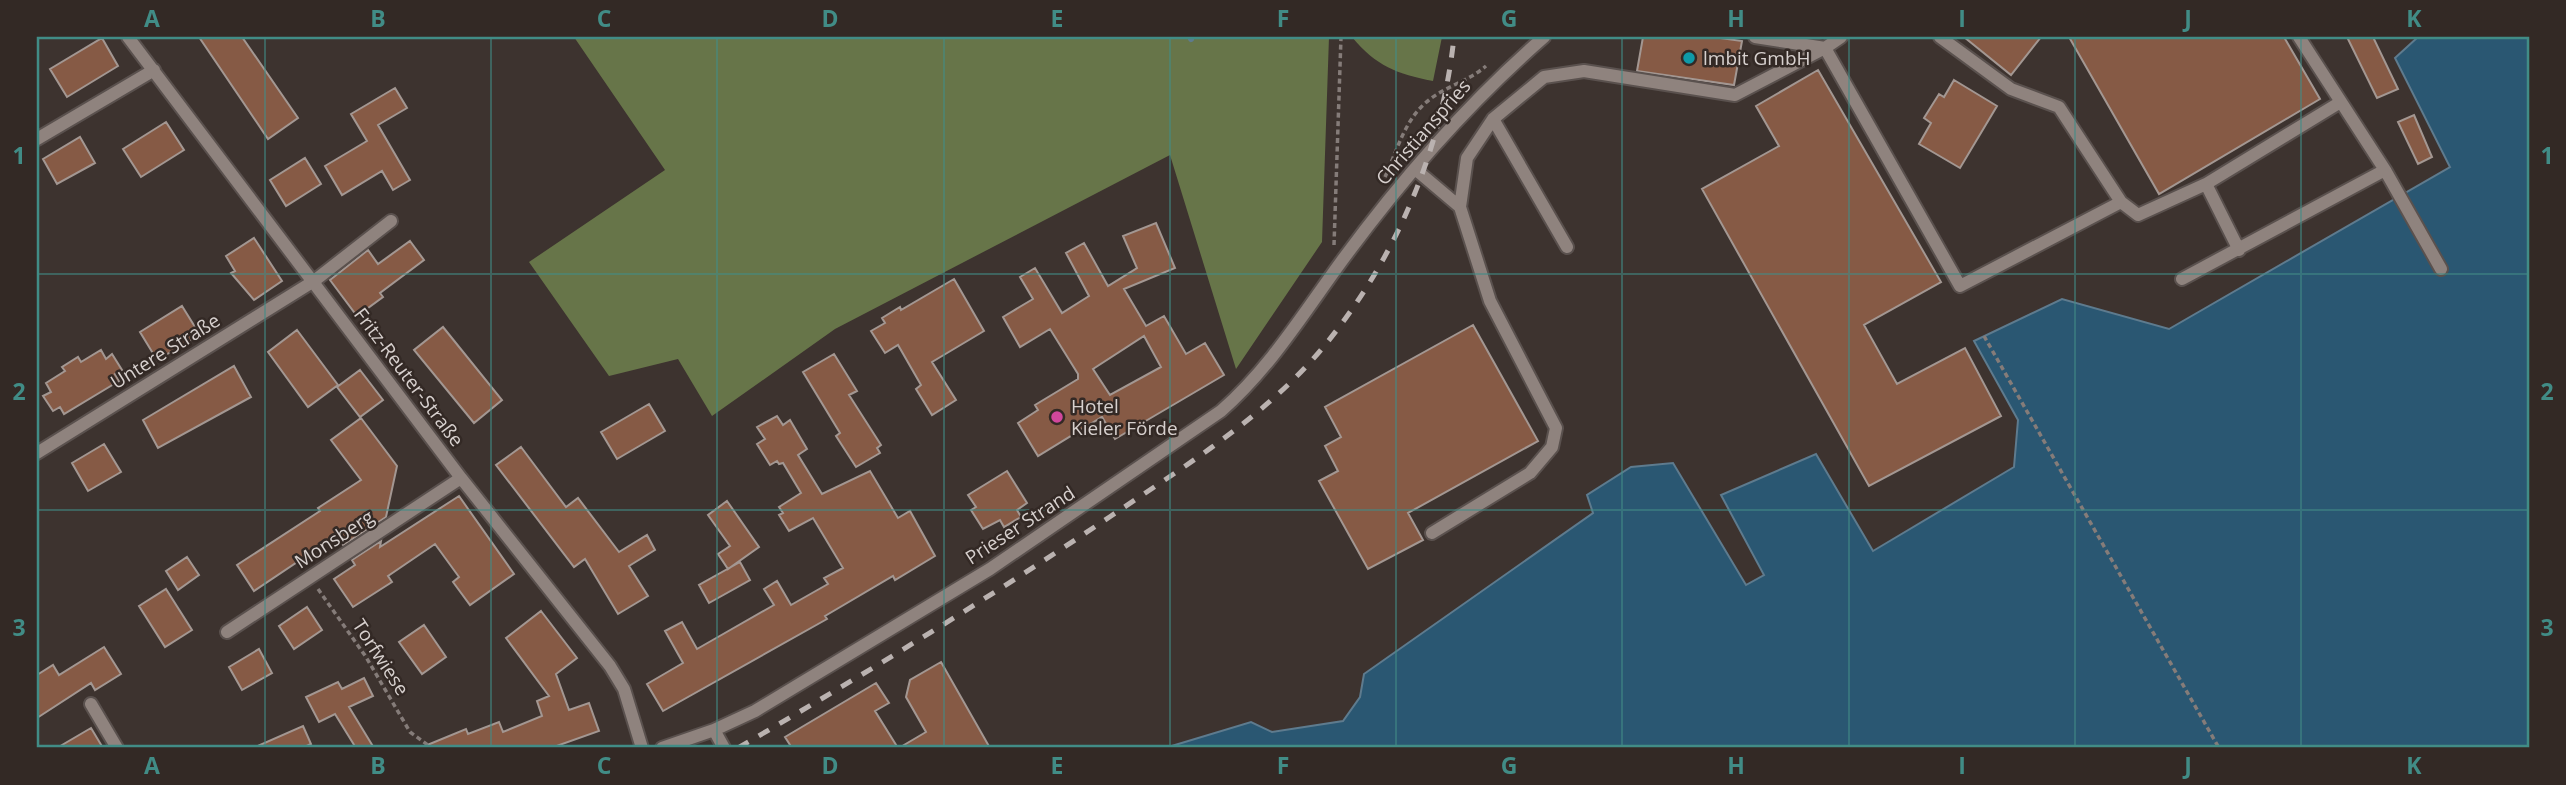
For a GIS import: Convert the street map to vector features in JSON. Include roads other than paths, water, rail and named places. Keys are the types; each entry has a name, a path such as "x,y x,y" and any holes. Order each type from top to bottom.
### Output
{"street":[{"name":"Fritz-Reuter-Straße","path":"128,37 461,478 610,666 624,689 642,748"},
{"path":"1755,37 1825,48"},
{"path":"1432,533 1530,472 1552,447 1556,428 1490,301 1460,207 1467,158 1493,119 1544,77 1584,71 1735,95 1841,37"},
{"path":"1940,37 2011,89 2059,107 2121,202 2138,215 2206,184 2339,103"},
{"path":"2299,37 2339,103 2385,170 2441,269"},
{"name":"Christianspries","path":"1342,261 1415,169 1479,95 1541,38"},
{"path":"1825,48 1960,286 2121,202"},
{"path":"37,139 154,70"},
{"path":"1493,119 1567,247"},
{"path":"1415,169 1460,207"},
{"path":"2182,279 2385,170"},
{"path":"2206,184 2239,250"},
{"name":"Untere Straße","path":"37,453 314,281 391,221"},
{"name":"Prieser Strand","path":"662,748 715,730 755,711 990,569 1212,417 1244,390 1276,353 1342,261"},
{"name":"Monsberg","path":"228,632 461,478"},
{"path":"91,704 117,748"},
{"path":"715,730 724,748"}],"water":[{"path":"2418,37 2529,37 2529,748 1165,748 1251,722 1272,732 1343,721 1360,697 1364,674 1593,513 1587,495 1631,467 1673,463 1746,585 1764,575 1721,495 1816,454 1873,551 2014,467 2018,420 1974,341 2062,299 2169,329 2450,167 2395,58"}],"railway":[{"path":"738,748 926,635 1111,516 1224,438 1278,394 1325,345 1351,311 1394,238 1412,200 1439,120 1454,37"}],"place":[{"name":"lmbit GmbH","path":"1689,58"},
{"name":"Hotel Kieler Förde","path":"1057,417"}]}
